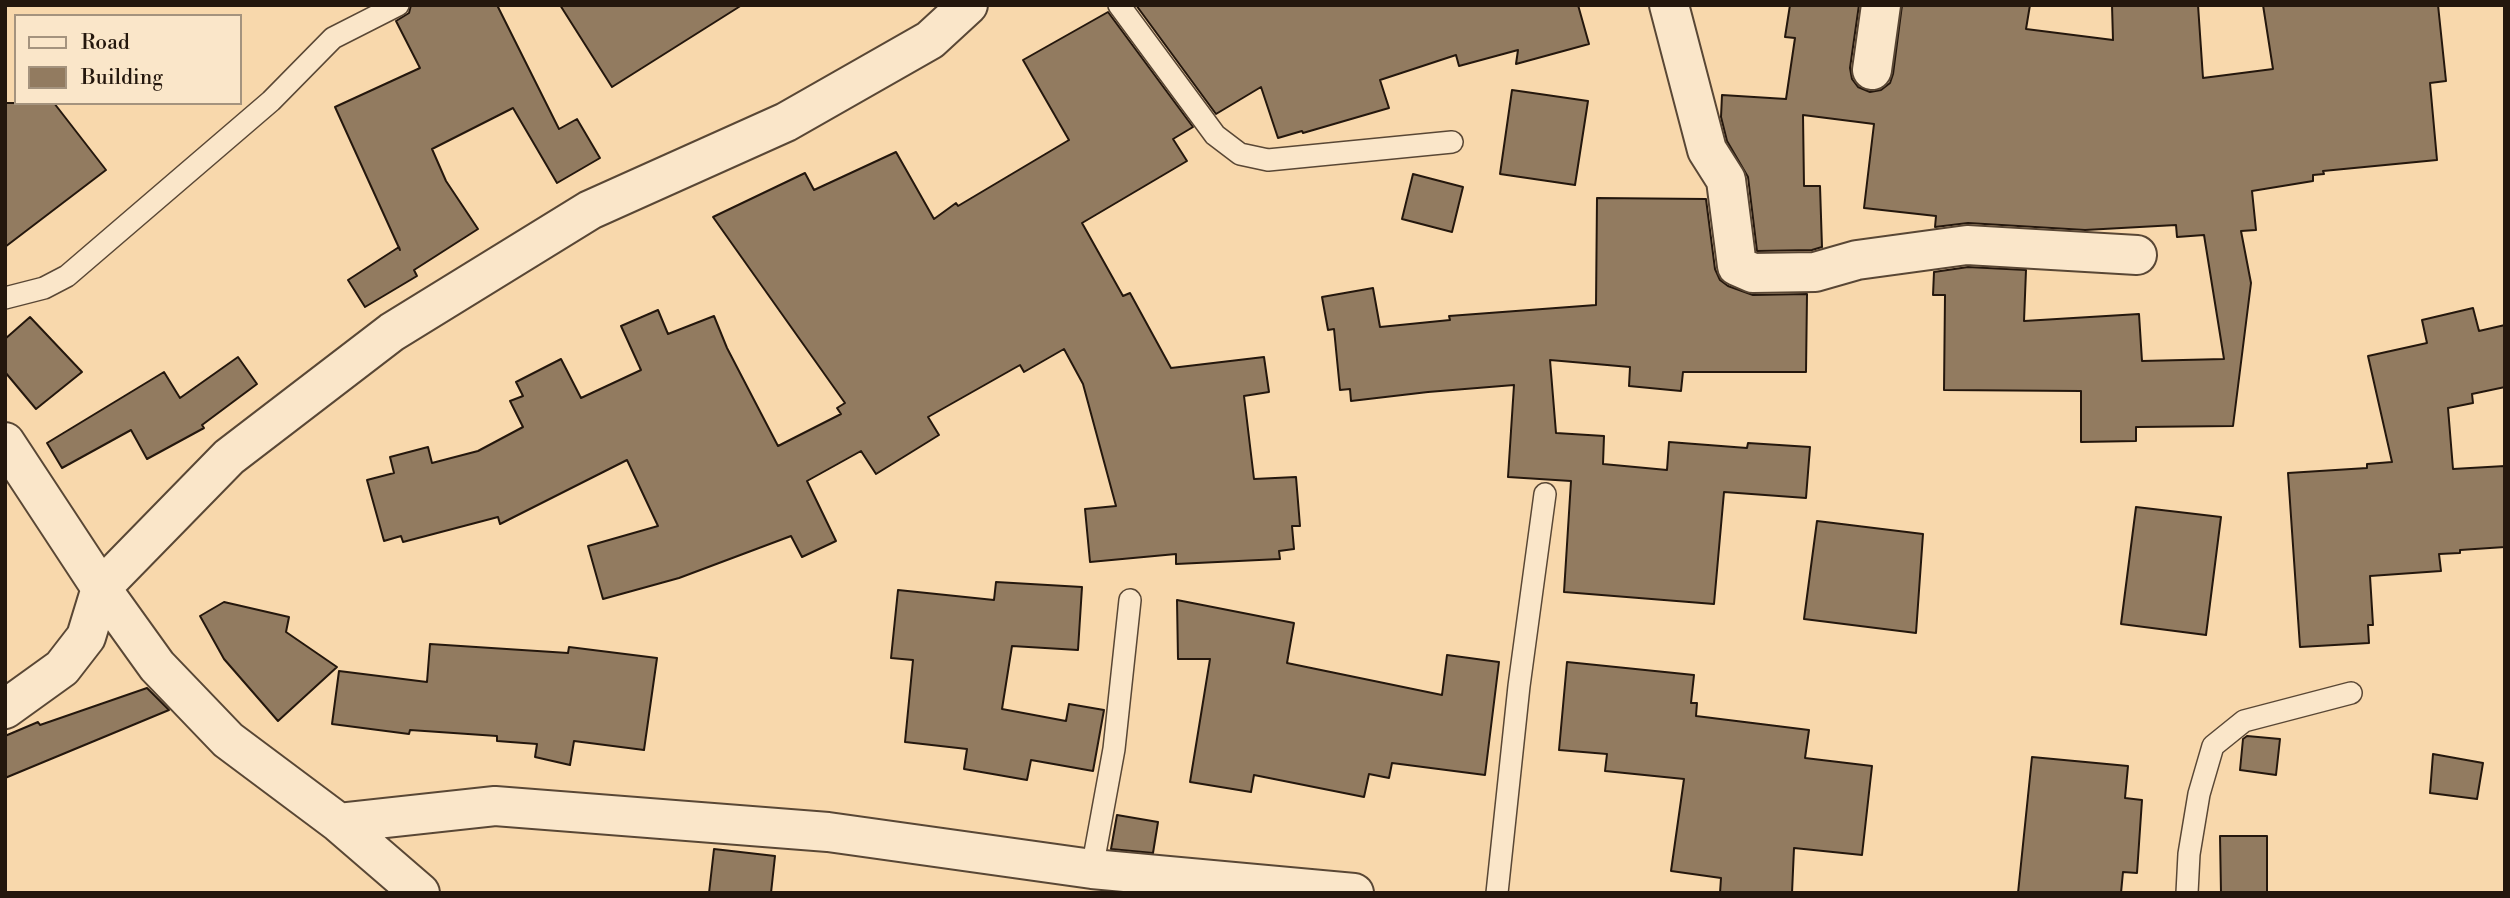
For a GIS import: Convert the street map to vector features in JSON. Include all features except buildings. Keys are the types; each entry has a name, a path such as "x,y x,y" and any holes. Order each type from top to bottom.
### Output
{"street":[{"path":"5,709 62,668 86,637 101,588 229,457 391,332 590,211 786,122 906,54 930,40 968,5"},
{"path":"1669,5 1707,150 1726,180 1737,266 1753,273 1815,272 1857,260 1967,245 2137,255"},
{"path":"1872,70 1881,5"},
{"path":"5,442 101,588 158,666 228,740 339,823 398,887"},
{"path":"339,823 495,806 828,832 1092,869 1354,893"}],"lane":[{"path":"5,298 44,288 67,276 271,102 333,38 398,5"},
{"path":"1119,5 1215,135 1240,154 1268,160 1452,142"},
{"path":"1497,893 1519,686 1545,494"},
{"path":"1092,869 1114,750 1130,600"},
{"path":"2187,893 2189,854 2199,794 2213,746 2244,721 2351,693"}]}
